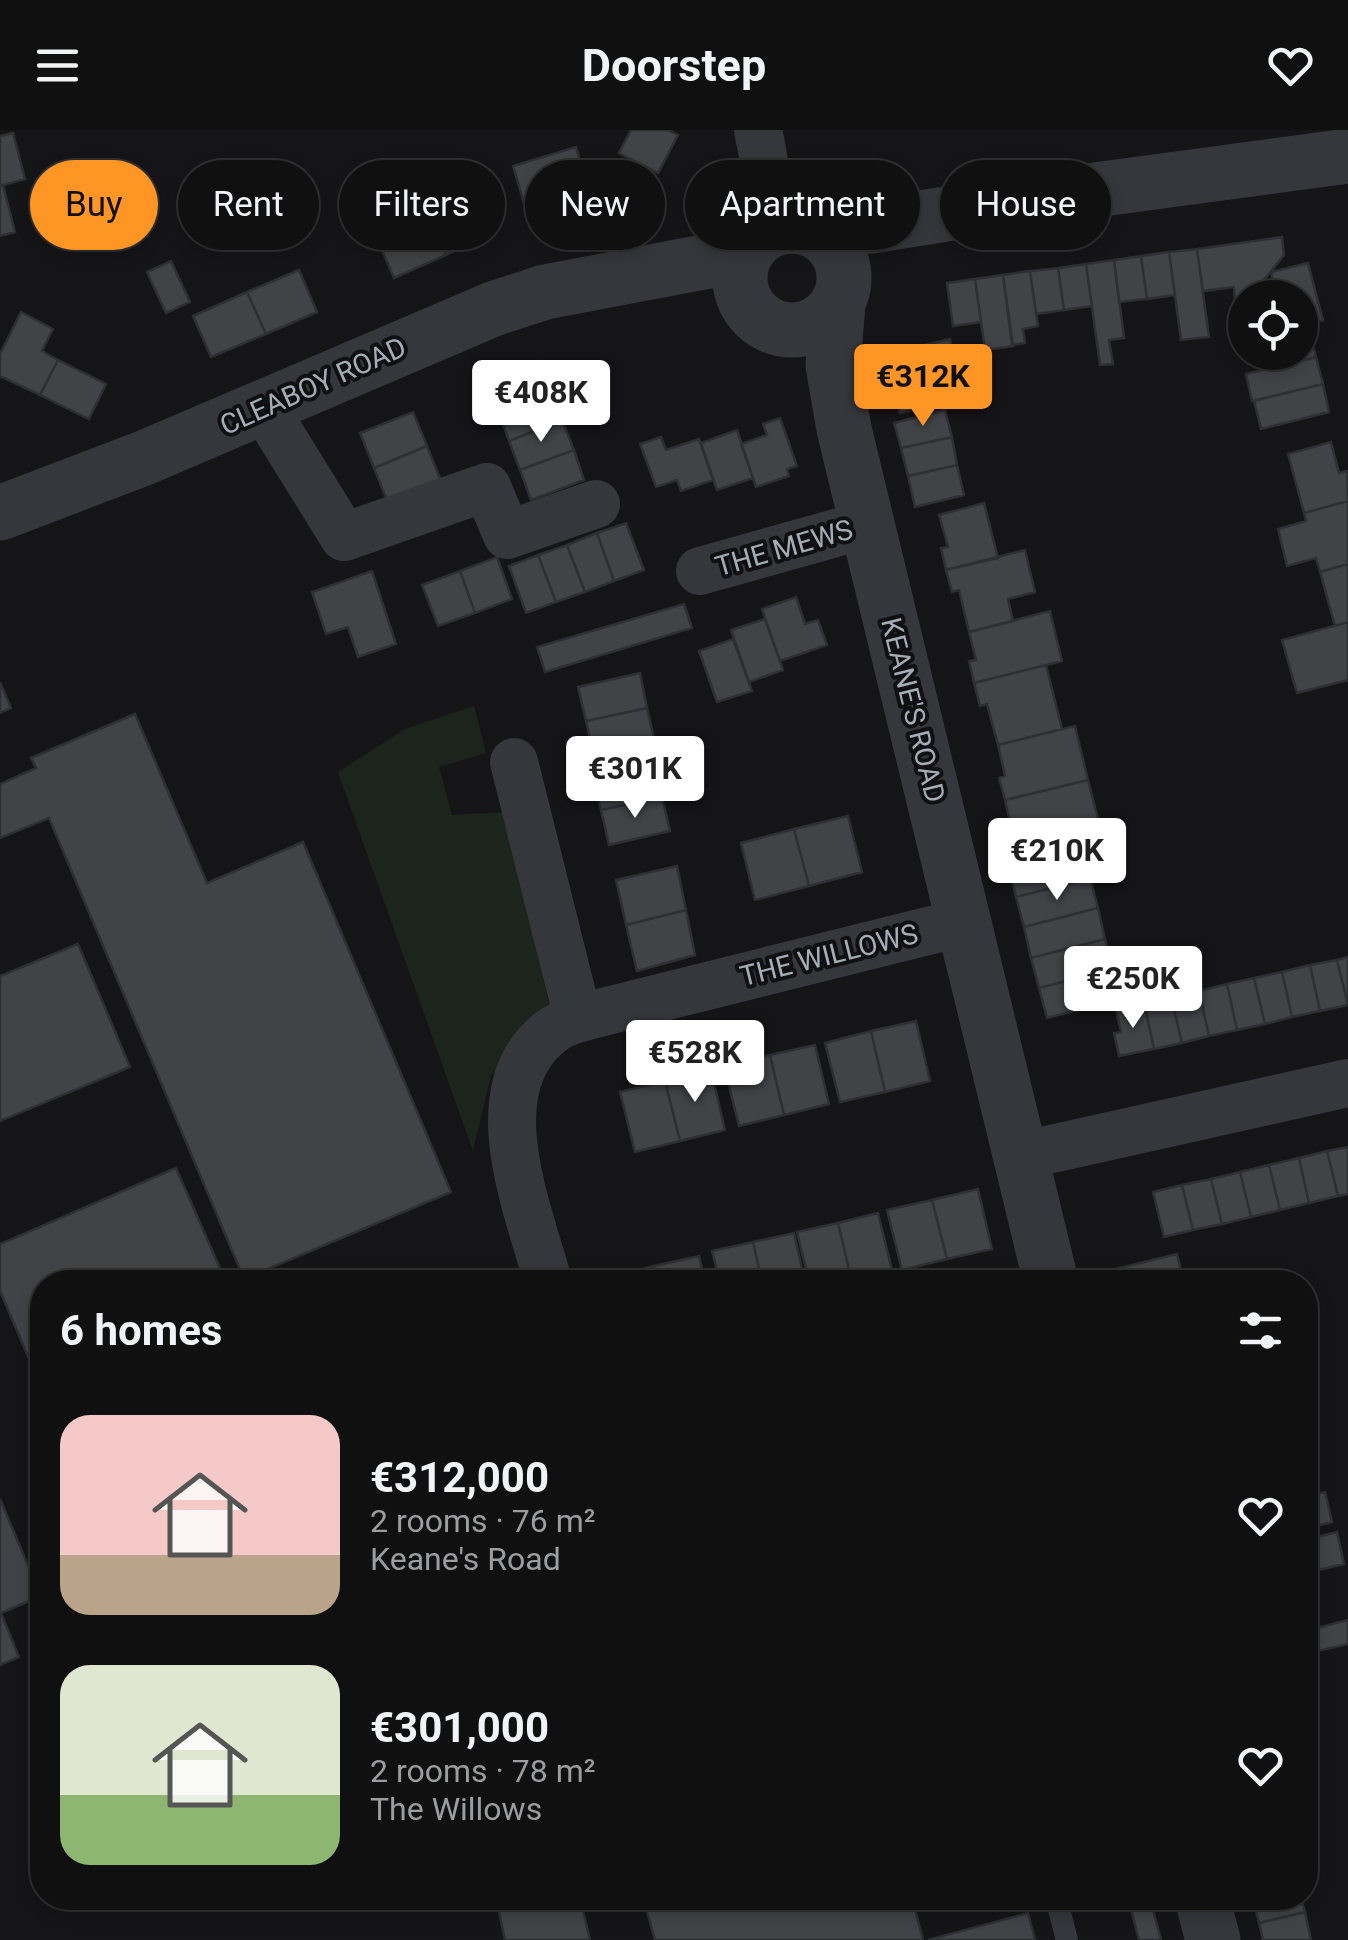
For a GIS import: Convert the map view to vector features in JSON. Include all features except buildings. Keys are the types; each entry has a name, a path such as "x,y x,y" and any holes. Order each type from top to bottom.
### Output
{"street":[{"path":"1111,190 1348,156"},
{"path":"762,250 740,270 758,313 784,330 810,328 821,323 865,256 888,236 940,216"},
{"name":"CLEABOY ROAD","path":"0,513 264,408 493,309 545,292 709,260 736,250"},
{"path":"835,250 844,268 842,293"},
{"name":"CLEABOY ROAD","path":"631,274 677,278 758,313"},
{"name":"KEANE'S ROAD","path":"842,293 833,355 844,429 1048,1270"},
{"name":"KEANE'S ROAD","path":"758,313 813,372 844,429"},
{"path":"264,408 344,538 487,487 506,536 596,504"},
{"name":"THE MEWS","path":"700,572 868,524"},
{"path":"514,762 578,1018"},
{"name":"THE WILLOWS","path":"545,1270 514,1152 511,1109 520,1075 549,1033 578,1018 964,922"},
{"path":"1020,1156 1348,1082"},
{"path":"1205,1910 1213,1940"}],"lane":[{"path":"1059,1910 1068,1940"}],"shaded area":[{"path":"474,706 486,753 439,767 452,815 506,812 550,1009 491,1076 473,1151 338,772 405,729"}]}
